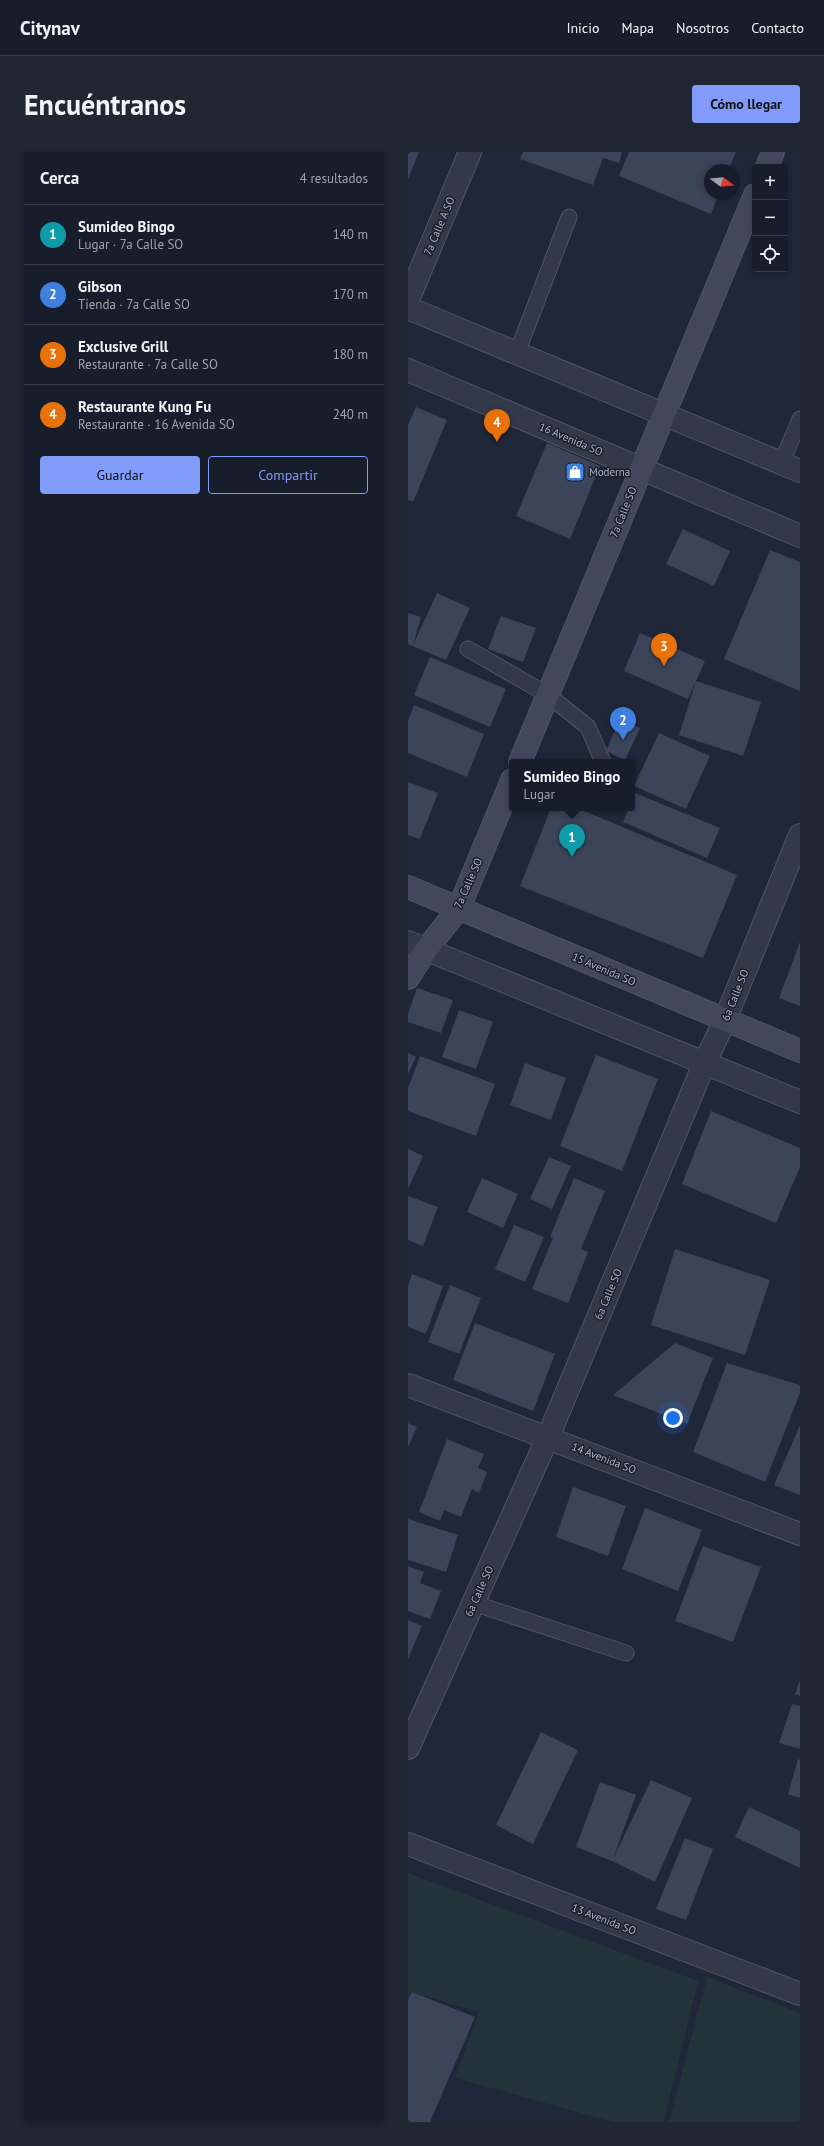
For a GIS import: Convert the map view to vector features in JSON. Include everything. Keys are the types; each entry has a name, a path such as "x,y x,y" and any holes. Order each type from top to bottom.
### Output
{"main road":[{"path":"768,164 773,152"},
{"name":"7a Calle SO","path":"521,759 753,200"},
{"name":"7a Calle SO","path":"408,978 417,946 459,908 509,787"},
{"name":"15 Avenida SO","path":"408,887 800,1051"}],"street":[{"name":"7a Calle A SO","path":"408,300 470,152"},
{"path":"408,308 791,468"},
{"name":"16 Avenida SO","path":"408,370 800,536"},
{"name":"6a Calle SO","path":"408,1748 548,1437 705,1062 725,1020 800,835"},
{"path":"417,946 705,1062 800,1102"},
{"name":"14 Avenida SO","path":"408,1385 800,1534"},
{"name":"13 Avenida SO","path":"408,1844 800,1994"}],"lane":[{"path":"517,353 569,217"},
{"path":"791,468 800,419"},
{"path":"468,649 548,695 588,727 602,759"},
{"path":"473,1603 626,1652"}],"shaded area":[{"path":"408,1873 698,1981 664,2122 613,2122 455,2078 479,2012 412,1992 408,1998"},
{"path":"707,1977 800,2013 800,2122 669,2122"}],"building":[{"path":"408,152 419,152 408,179"},
{"path":"523,152 622,152 619,163 603,158 593,185 520,159"},
{"path":"629,152 736,152 731,164 704,164 704,200 717,200 711,214 619,176"},
{"path":"416,407 447,420 413,502 408,500 408,425"},
{"path":"547,443 600,466 570,539 516,516"},
{"path":"683,529 730,551 714,586 666,564"},
{"path":"770,550 800,562 800,691 724,659"},
{"path":"437,593 470,608 446,660 408,644 408,613 421,617 413,645"},
{"path":"501,616 536,628 523,662 488,649"},
{"path":"640,633 705,661 688,699 624,671"},
{"path":"430,657 506,689 490,727 414,695"},
{"path":"696,681 761,702 743,756 679,735"},
{"path":"414,705 484,734 467,777 408,753 408,721"},
{"path":"620,719 640,728 625,759 606,751"},
{"path":"659,733 710,756 686,809 635,786"},
{"path":"408,782 438,793 420,839 408,835"},
{"path":"635,793 720,828 707,858 623,822 628,811 635,811"},
{"path":"550,811 584,811 737,875 703,958 520,886"},
{"path":"800,942 800,1006 779,998"},
{"path":"417,988 453,1000 441,1033 408,1022 408,1014"},
{"path":"459,1010 493,1022 476,1069 442,1057"},
{"path":"408,1053 416,1057 408,1074"},
{"path":"596,1055 658,1079 622,1171 560,1146"},
{"path":"420,1056 495,1084 476,1136 408,1111 408,1088"},
{"path":"525,1063 566,1078 551,1120 510,1105"},
{"path":"711,1111 800,1148 800,1167 776,1223 682,1184"},
{"path":"408,1149 423,1156 408,1189"},
{"path":"549,1157 571,1166 552,1209 530,1199"},
{"path":"482,1178 518,1194 503,1228 467,1212"},
{"path":"574,1178 605,1191 581,1249 588,1252 568,1303 532,1289 553,1238 550,1237"},
{"path":"408,1196 438,1207 423,1246 408,1240"},
{"path":"514,1225 544,1237 525,1282 495,1269"},
{"path":"675,1249 770,1280 745,1355 651,1325"},
{"path":"412,1274 443,1286 426,1334 408,1327 408,1286"},
{"path":"450,1285 481,1298 459,1354 428,1342"},
{"path":"475,1323 555,1354 533,1411 453,1380"},
{"path":"675,1343 713,1358 687,1424 613,1395"},
{"path":"727,1363 800,1385 800,1393 765,1482 693,1452"},
{"path":"408,1423 417,1427 408,1447"},
{"path":"800,1425 800,1495 774,1485"},
{"path":"447,1439 484,1454 478,1468 487,1472 479,1493 472,1489 461,1517 444,1510 440,1521 419,1512"},
{"path":"573,1487 626,1506 608,1556 556,1537"},
{"path":"645,1508 702,1530 678,1591 622,1569"},
{"path":"408,1519 458,1535 446,1572 408,1560"},
{"path":"703,1546 761,1567 733,1642 675,1621"},
{"path":"408,1566 424,1572 420,1583 441,1591 430,1619 408,1611"},
{"path":"408,1620 422,1626 408,1659"},
{"path":"800,1680 800,1696 795,1694"},
{"path":"792,1704 800,1706 800,1749 779,1743"},
{"path":"541,1732 578,1750 533,1844 496,1825"},
{"path":"798,1759 800,1760 800,1798 788,1794"},
{"path":"651,1780 692,1798 655,1882 612,1861 576,1847 600,1782 636,1795 613,1859"},
{"path":"749,1807 800,1831 800,1868 735,1837"},
{"path":"685,1838 713,1849 686,1920 656,1909"},
{"path":"412,1992 475,2017 430,2122 408,2122 408,2000"}],"place":[{"name":"Restaurante Kung Fu","path":"497,442"},
{"name":"Moderna","path":"575,472"},
{"name":"Exclusive Grill","path":"664,666"},
{"name":"Gibson","path":"623,740"},
{"name":"Sumideo Bingo","path":"572,857"}]}
